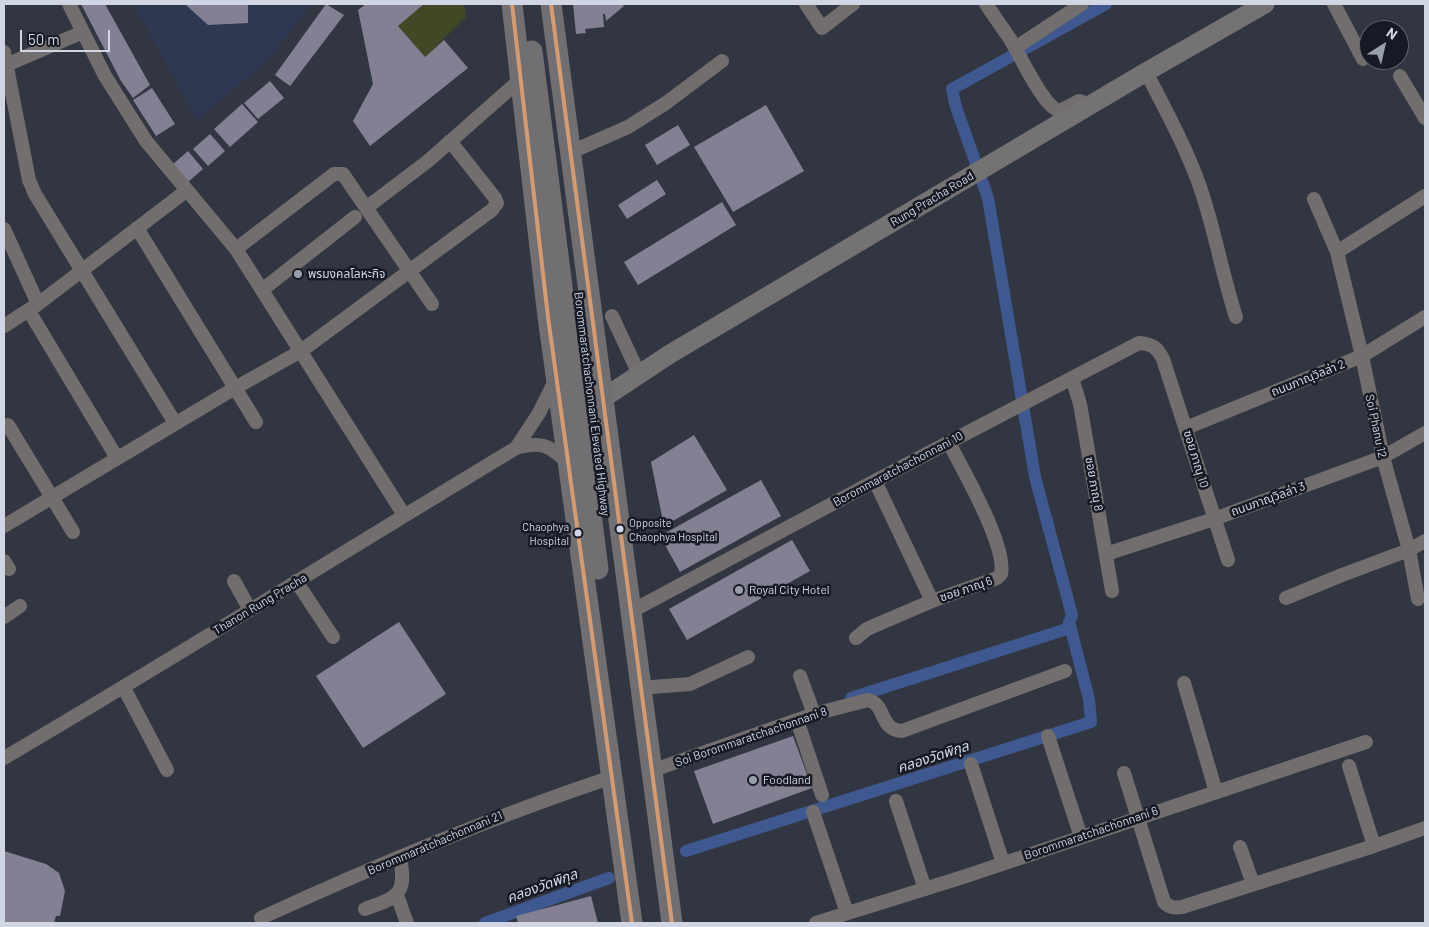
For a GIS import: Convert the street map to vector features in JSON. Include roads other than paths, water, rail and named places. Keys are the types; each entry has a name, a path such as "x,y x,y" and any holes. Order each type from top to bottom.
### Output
{"main road":[{"path":"512,4 568,463 632,923"},
{"name":"Borommaratchachonnani Elevated Highway","path":"526,4 645,923"},
{"name":"Borommaratchachonnani Elevated Highway","path":"540,4 661,923"},
{"path":"551,4 672,923"}],"street":[{"path":"69,4 105,76 146,141 236,250 404,515"},
{"path":"806,4 822,28 853,4"},
{"path":"986,4 1015,48 1040,92 1056,111 1063,110 1079,101 1091,105"},
{"path":"1015,48 1082,4"},
{"name":"Rung Pracha Road","path":"602,399 670,354 1146,72 1265,4"},
{"path":"1334,4 1359,51"},
{"path":"83,32 5,58 29,180 49,220 82,270 175,424"},
{"path":"571,152 628,127 666,103 722,61"},
{"path":"1146,72 1179,135 1200,186 1212,225 1228,294 1236,317"},
{"path":"1400,76 1425,118"},
{"path":"262,290 450,141 520,80"},
{"path":"4,526 51,496 301,351 410,272 496,206 495,198 450,141"},
{"path":"236,250 334,174 339,173 345,176 361,213 410,272 432,304"},
{"path":"4,326 33,307 186,190"},
{"path":"1337,252 1425,196"},
{"name":"Soi Phanu 12","path":"1314,199 1337,252 1362,356 1383,457 1409,550 1418,598"},
{"path":"137,228 256,422"},
{"path":"4,229 33,307 117,458"},
{"path":"612,316 638,374"},
{"name":"ถนนภาณุวิลล่า 2","path":"1186,428 1362,356 1425,317"},
{"name":"Borommaratchachonnani 10","path":"630,612 874,481 1139,343 1151,344 1158,349 1163,359"},
{"name":"ซอย ภาณุ 10","path":"1163,359 1228,560"},
{"name":"Thanon Rung Pracha","path":"516,448 539,413 557,377"},
{"name":"ซอย ภาณุ 8","path":"1072,378 1080,404 1112,592"},
{"path":"8,425 74,532"},
{"name":"ถนนภาณุวิลล่า 3","path":"1106,554 1214,519 1383,457 1425,433"},
{"name":"Thanon Rung Pracha","path":"4,758 124,688 516,448 533,443 540,444 558,453 568,463"},
{"name":"ซอย ภาณุ 6","path":"856,638 867,629 932,601 997,578 1002,572 1000,556 986,513 949,443"},
{"path":"874,481 932,601"},
{"path":"1286,598 1425,542"},
{"path":"234,581 250,610"},
{"path":"296,582 333,637"},
{"path":"4,616 20,606"},
{"path":"640,688 690,684 748,657"},
{"name":"Soi Borommaratchachonnani 8","path":"651,771 814,714 868,700 874,702 878,707 887,725 894,730 902,731 1065,671"},
{"path":"800,676 814,714"},
{"path":"1184,683 1216,792"},
{"path":"124,688 167,770"},
{"path":"797,720 822,795"},
{"path":"1048,736 1081,837"},
{"name":"Borommaratchachonnani 6","path":"816,923 925,889 1366,742"},
{"path":"971,764 1003,863"},
{"path":"1349,766 1374,846"},
{"path":"1124,773 1164,902 1174,908 1374,846 1425,828"},
{"name":"Borommaratchachonnani 21","path":"261,918 505,814 612,777"},
{"path":"896,801 925,889"},
{"path":"813,812 847,914"},
{"path":"1240,847 1253,884"},
{"path":"365,909 397,895 402,881 400,858"},
{"path":"397,895 407,923"}],"waterway":[{"path":"851,698 1067,629 1072,615 1035,477 988,198 956,107 952,89 1106,4"},
{"name":"คลองวัดพิกุล","path":"686,851 1091,722 1089,699 1069,622"},
{"name":"คลองวัดพิกุล","path":"485,923 609,878"}],"place":[{"name":"พรมงคลโลหะกิจ","path":"298,274"},
{"name":"Opposite Chaophya Hospital","path":"620,529"},
{"name":"Chaophya Hospital","path":"578,533"},
{"name":"Royal City Hotel","path":"739,590"},
{"name":"Foodland","path":"753,780"}]}
